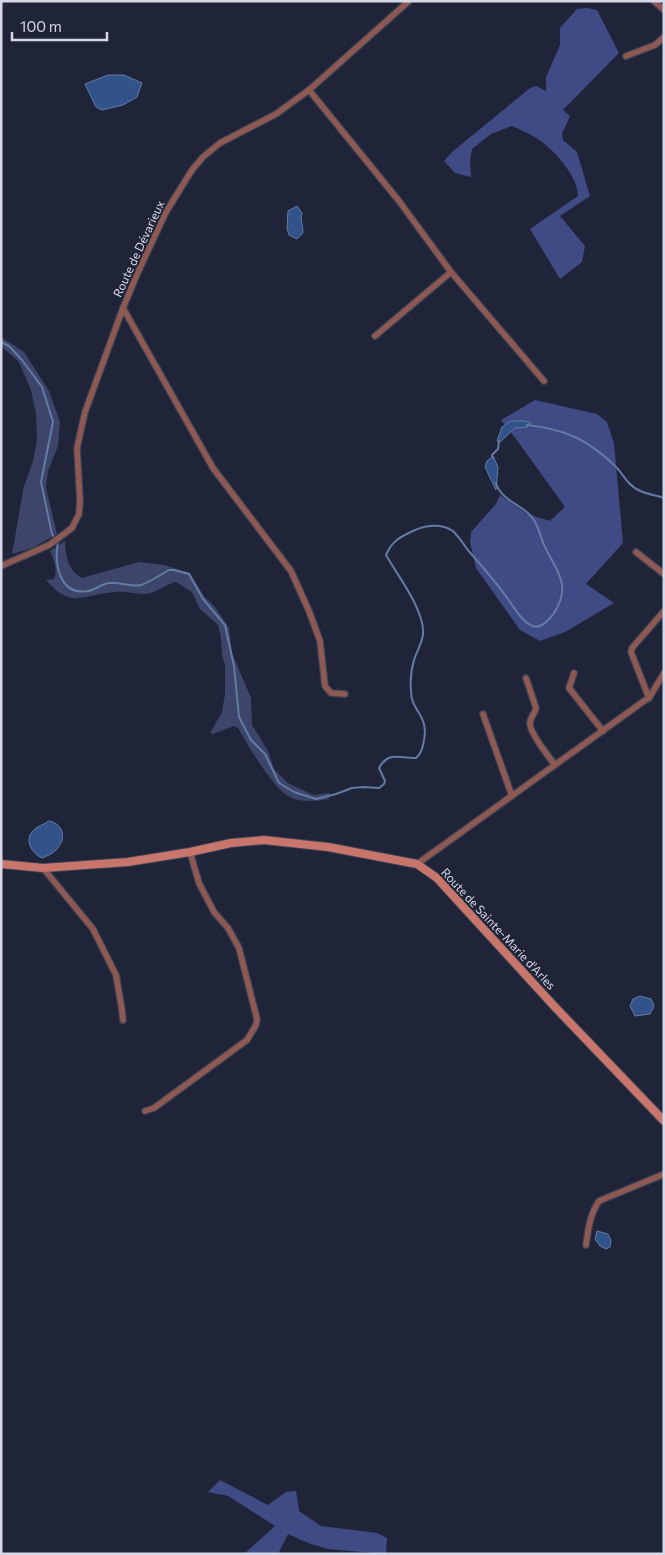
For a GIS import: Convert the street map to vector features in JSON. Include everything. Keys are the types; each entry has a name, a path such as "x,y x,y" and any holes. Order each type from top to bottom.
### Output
{"main road":[{"name":"Route de Sainte-Marie d'Arles","path":"1,864 43,868 128,862 190,852 232,842 264,840 328,847 417,864 437,878 554,1006 664,1121"}],"street":[{"name":"Route de Dévarieux","path":"1,566 49,545 72,528 79,514 78,448 84,412 123,308 166,212 192,170 203,157 220,143 276,114 309,90 409,1"},
{"path":"654,1 664,10"},
{"path":"626,56 655,45 664,37"},
{"path":"309,90 399,201 451,272 544,381"},
{"path":"375,336 451,272"},
{"path":"123,308 214,468 291,571 320,641 325,686 331,693 345,694"},
{"path":"636,552 664,574"},
{"path":"649,698 632,648 664,611"},
{"path":"574,673 569,688 603,731"},
{"path":"417,864 649,698 664,673"},
{"path":"526,678 536,708 536,712 530,719 530,728 555,765"},
{"path":"483,714 512,796"},
{"path":"145,1110 154,1108 246,1040 256,1025 239,948 228,928 214,912 200,883 190,852"},
{"path":"43,868 93,929 116,975 123,1020"},
{"path":"586,1245 591,1218 599,1201 664,1174"}],"shaded area":[{"path":"577,9 597,10 619,53 563,110 570,116 562,134 563,140 577,152 590,196 560,216 585,246 582,262 560,279 530,229 578,196 577,188 570,172 551,150 538,139 512,126 491,134 472,149 470,161 471,177 455,173 444,161 452,152 530,88 536,86 546,91 546,77 560,45 560,28"},
{"path":"108,75 124,75 142,83 137,97 123,105 102,110 96,107 85,84"},
{"path":"297,206 302,213 303,233 297,239 289,235 287,228 288,211"},
{"path":"1,337 24,352 49,391 60,422 58,446 48,471 46,488 57,534 32,548 12,554 24,486 33,461 37,440 36,414 31,390 19,362 1,346"},
{"path":"535,400 597,414 607,422 614,443 623,543 586,584 614,603 565,632 540,641 520,630 476,568 470,542 471,532 496,504 500,495 527,514 550,521 565,507 501,420"},
{"path":"511,421 531,423 527,427 515,428 500,442 497,441 502,427"},
{"path":"493,456 498,467 496,490 485,467 487,461"},
{"path":"65,541 70,567 82,578 139,562 164,565 190,573 204,596 215,607 229,628 232,653 251,698 252,725 268,751 274,769 288,783 313,795 329,793 329,799 304,801 290,797 283,792 261,766 238,728 234,726 213,734 210,733 222,712 225,694 225,665 218,625 200,609 192,592 176,582 147,594 117,592 79,598 63,595 46,580 54,579 56,572 50,551"},
{"path":"49,821 58,825 63,837 56,850 42,858 32,849 29,837 36,828"},
{"path":"640,996 651,999 654,1006 650,1014 635,1016 630,1006 633,999"},
{"path":"597,1231 608,1234 611,1240 610,1247 606,1249 600,1246 595,1239"},
{"path":"220,1480 268,1505 286,1492 296,1491 299,1511 321,1526 377,1533 387,1538 386,1554 328,1549 288,1534 278,1554 244,1554 275,1526 228,1496 208,1492"}],"waterway":[{"path":"1,342 9,346 22,360 42,387 53,422 41,482 52,534 55,538"},
{"path":"527,425 552,429 584,442 614,465 636,489 664,498"},
{"path":"493,458 492,455 498,449 499,441"},
{"path":"58,542 57,559 61,576 65,583 78,591 88,591 110,583 141,585 169,570 189,574 203,599 225,625 234,666 239,717 251,740 265,754 279,783 294,792 316,799 352,788 379,788 385,781 379,768 383,762 391,757 416,758 422,750 425,735 423,720 412,698 411,675 422,641 423,625 414,602 386,555 397,540 423,527 438,526 448,528 457,535 526,622 536,627 548,621 554,613 562,594 561,579 558,571 545,547 534,520 527,512 502,494 496,483"}]}
